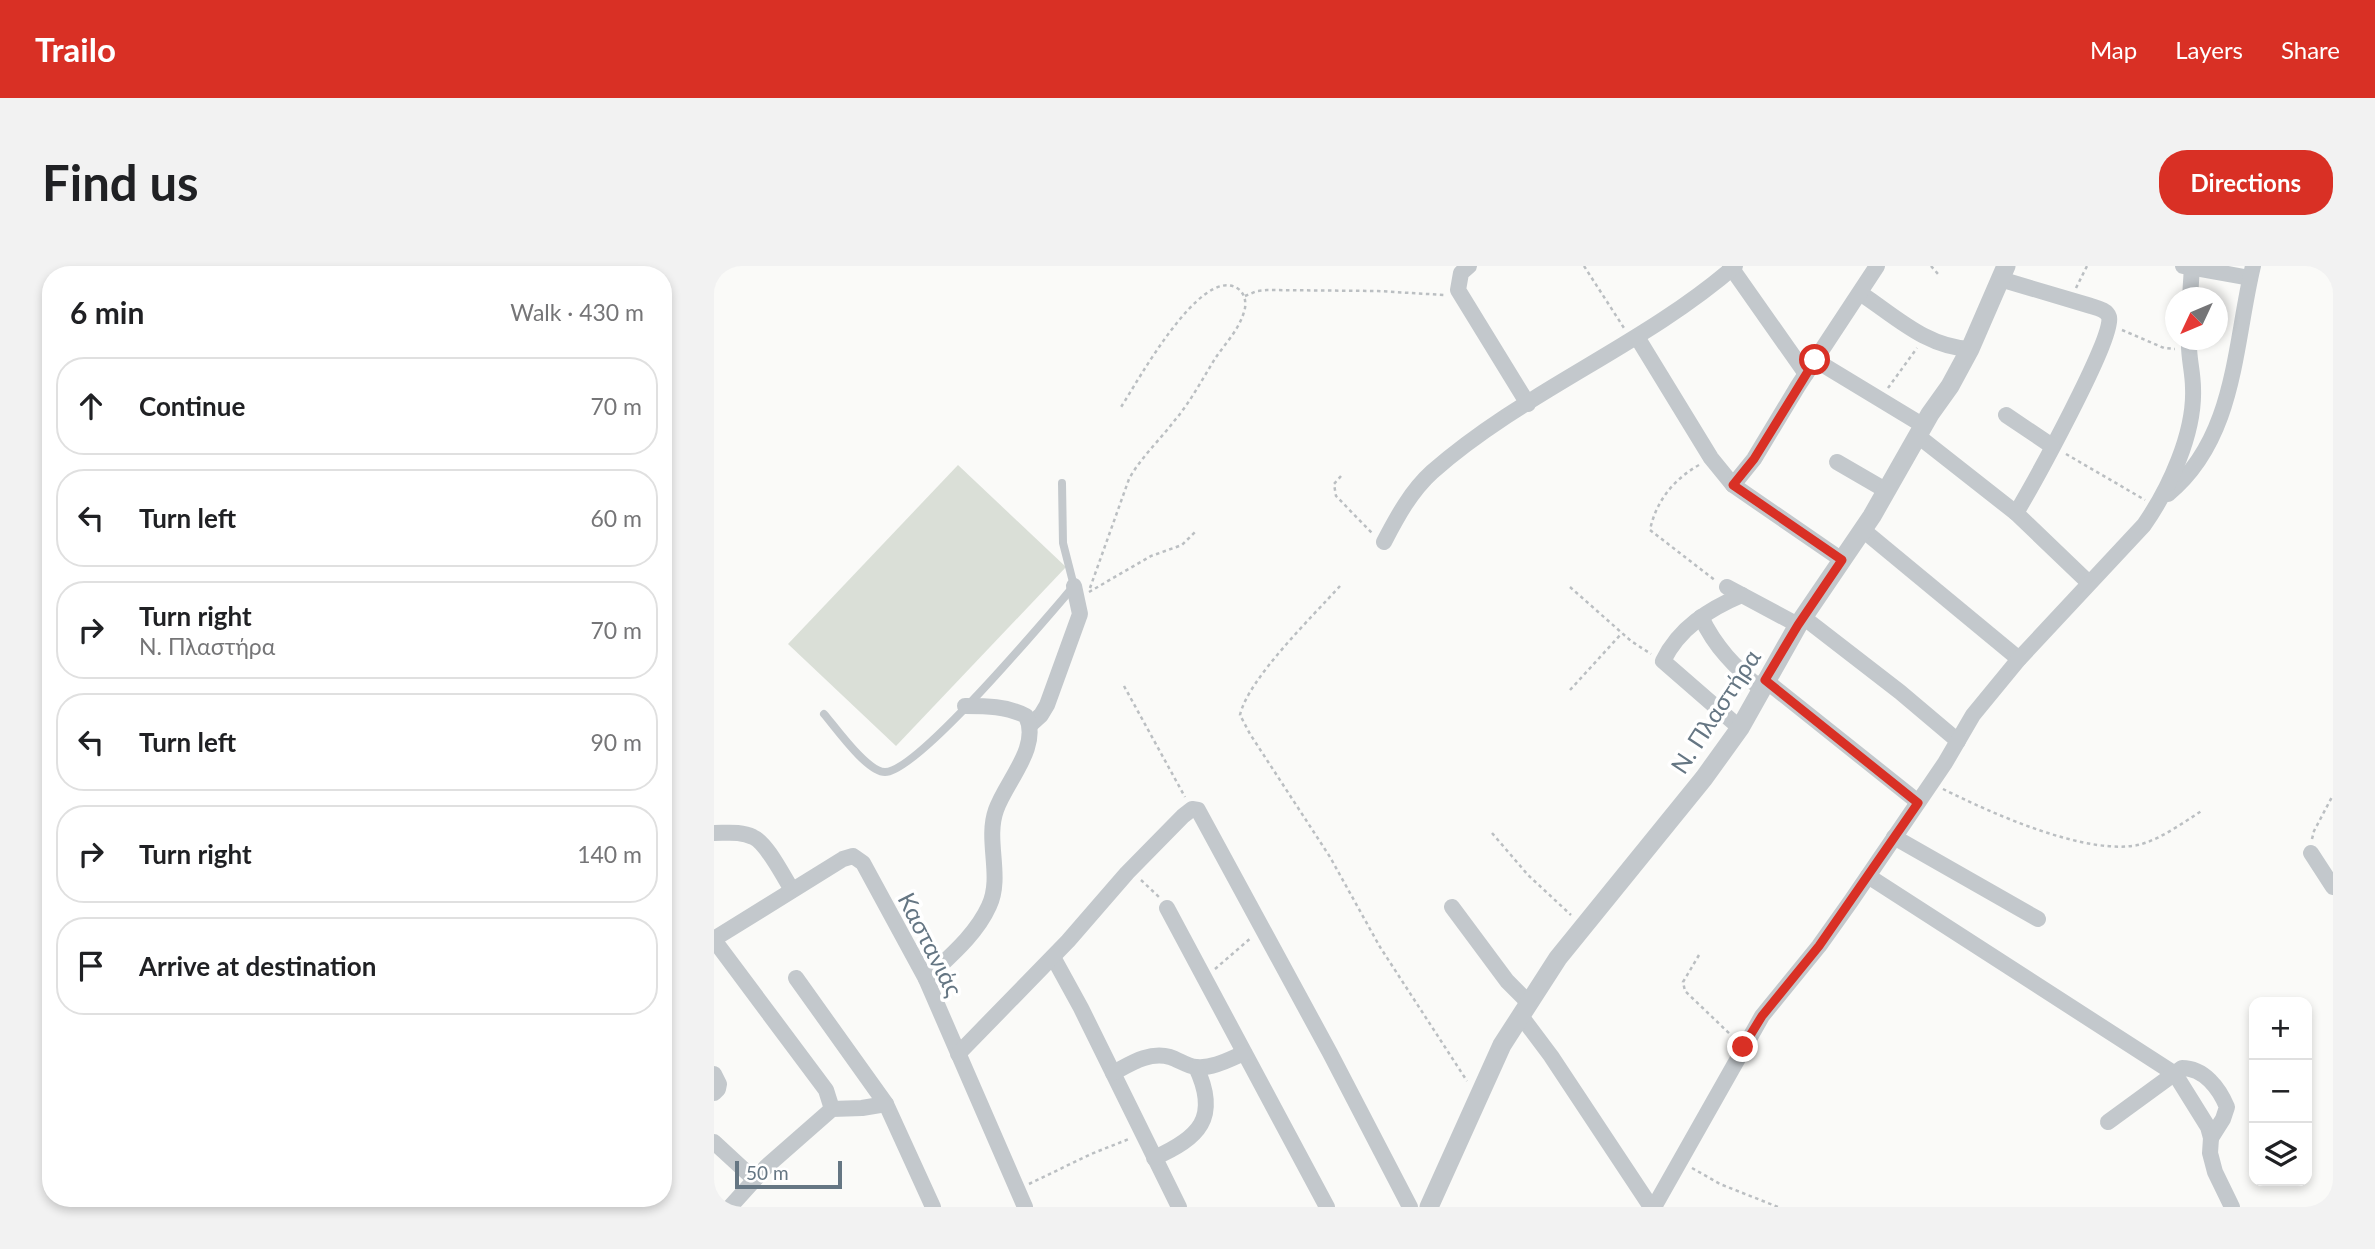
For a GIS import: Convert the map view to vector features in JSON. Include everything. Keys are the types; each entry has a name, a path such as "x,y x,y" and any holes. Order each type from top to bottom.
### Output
{"street":[{"path":"1469,266 1461,272 1458,290 1528,404"},
{"path":"1733,485 1754,459 1877,266"},
{"path":"1384,542 1406,503 1431,473 1499,422 1637,337 1732,267 1806,374"},
{"path":"2159,503 2190,472 2204,453 2222,414 2238,350 2252,272 2189,267 2190,287"},
{"path":"2003,273 2069,300 2102,310 2108,315 2109,324 2107,334 2053,446 2016,513"},
{"name":"Ν. Πλαστήρα","path":"1429,1207 1502,1045 1558,958 1704,778 1740,728 1801,621 1863,530 1950,386 1970,349 2003,273"},
{"path":"1860,293 1924,336 1950,348 1970,349"},
{"path":"1637,337 1711,458 1733,485 1842,560"},
{"path":"1452,906 1507,981 1551,1056 1654,1207 1762,1016 1819,946 1918,803 1973,715 2019,659 2144,525 2159,503 2169,484 2192,410 2193,389 2189,350"},
{"path":"1815,360 1880,398 1921,431 2016,513 2089,583"},
{"path":"2006,415 2053,446"},
{"path":"1837,462 1887,491"},
{"path":"1863,530 2019,659"},
{"path":"1030,725 1047,705 1080,614 1073,586"},
{"path":"1727,587 1801,621 1900,692 1958,741"},
{"path":"1740,728 1663,661 1680,634 1701,617 1742,595"},
{"path":"1701,617 1725,656 1918,803"},
{"path":"926,979 967,940 984,918 991,902 994,884 991,834 995,811 1027,750 1031,734 1026,716 1017,711 965,706"},
{"path":"958,1054 1053,957 1130,869 1192,809 1198,810 1331,1053 1410,1207"},
{"path":"714,833 741,833 754,837 762,843 792,890"},
{"path":"1894,836 2038,919"},
{"path":"2311,853 2333,887"},
{"name":"Καστανιάς","path":"714,940 843,859 853,856 863,863 926,979 1025,1207"},
{"path":"1868,876 2175,1074 2208,1127 2215,1172 2232,1207"},
{"path":"1167,908 1327,1207"},
{"path":"714,940 826,1090 832,1109"},
{"path":"1053,957 1179,1207"},
{"path":"796,978 886,1104 933,1207"},
{"path":"1113,1073 1141,1059 1156,1055 1170,1057 1196,1067 1211,1065 1244,1053"},
{"path":"1154,1158 1181,1146 1202,1124 1205,1096 1196,1067"},
{"path":"2108,1122 2186,1067 2215,1084 2227,1107 2211,1138"},
{"path":"714,1074 719,1084 714,1093"},
{"path":"730,1207 754,1179 832,1109 886,1104"},
{"path":"714,1142 754,1179"}],"lane":[{"path":"824,714 867,764 887,773 901,767 934,740 1032,636 1073,586 1063,543 1062,484"}],"path":[{"path":"1584,266 1625,330 1637,337"},
{"path":"1931,266 1938,274"},
{"path":"2069,300 2087,266"},
{"path":"1121,407 1155,352 1200,297 1214,288 1228,285 1238,288 1244,296 1244,312 1235,331 1177,418 1136,466 1089,593 1150,556 1182,545 1197,530"},
{"path":"1244,296 1267,290 1461,295"},
{"path":"2109,324 2165,348"},
{"path":"1880,398 1924,336"},
{"path":"2053,446 2159,503"},
{"path":"1711,458 1688,471 1674,483 1652,518 1650,530 1727,587"},
{"path":"1341,475 1334,484 1336,496 1368,530 1384,542"},
{"path":"1340,586 1263,673 1249,694 1240,715 1330,857 1407,990 1454,1064 1479,1094"},
{"path":"1570,587 1622,633 1663,661"},
{"path":"1570,690 1622,633"},
{"path":"1124,686 1192,809"},
{"path":"1931,783 1965,800 2038,829 2075,841 2112,848 2141,844 2166,834 2203,810"},
{"path":"2311,853 2314,831 2333,795"},
{"path":"1492,833 1528,875 1584,926"},
{"path":"1130,869 1161,898 1167,908"},
{"path":"1205,978 1262,928"},
{"path":"1699,955 1683,982 1685,991 1743,1047"},
{"path":"1018,1191 1033,1181 1091,1154 1143,1135"},
{"path":"1680,1160 1720,1184 1778,1207"}],"shaded area":[{"path":"958,465 1066,567 896,746 788,644"}],"route":[{"path":"1743,1047 1762,1016 1819,946 1918,803 1765,680 1842,560 1733,485 1754,459 1815,360"}]}
